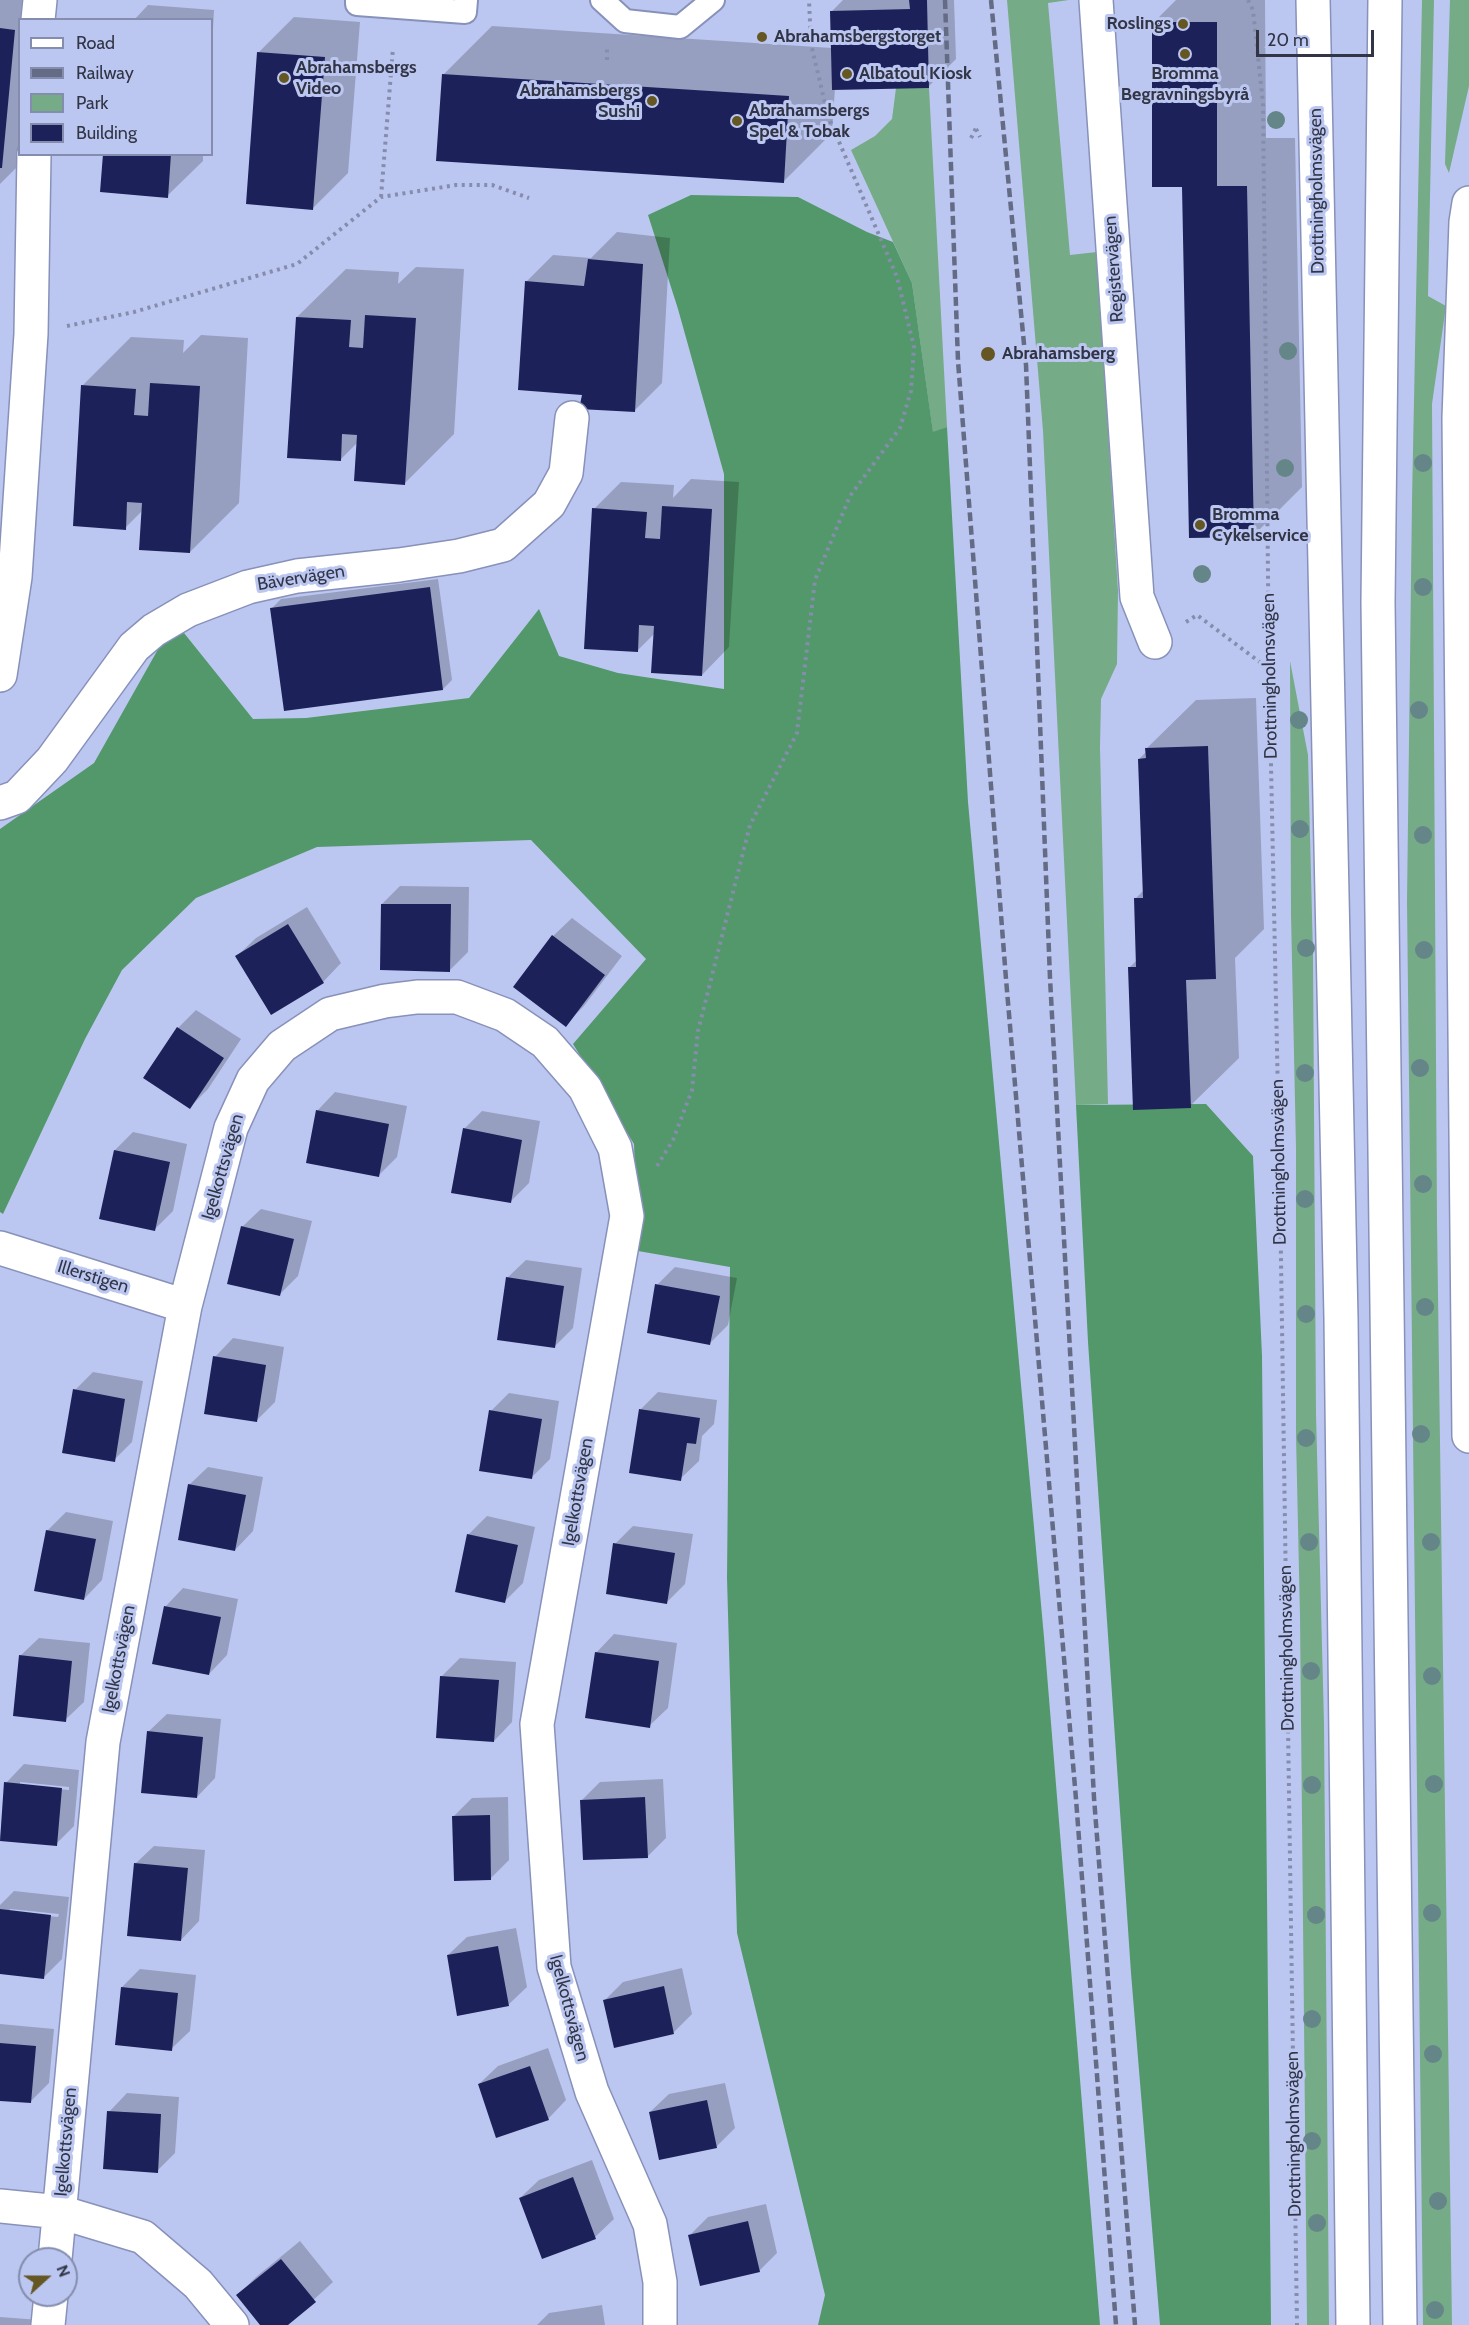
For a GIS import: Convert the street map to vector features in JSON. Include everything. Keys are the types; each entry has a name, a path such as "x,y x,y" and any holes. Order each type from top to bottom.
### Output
{"street":[{"path":"38,18 40,0"},
{"name":"Registervägen","path":"1096,0 1137,597 1155,642"},
{"name":"Drottningholmsvägen","path":"1312,0 1341,1318 1353,2325"},
{"path":"1385,0 1378,602 1400,2325"},
{"path":"0,675 15,577 31,334 34,156"},
{"path":"1469,203 1466,222 1459,418 1465,803 1469,1436"},
{"name":"Bävervägen","path":"0,803 17,797 52,760 134,647 154,630 189,610 248,587 297,576 459,556 503,545 549,504 566,473 572,418"},
{"name":"Igelkottsvägen","path":"56,2247 103,1742 186,1306 231,1128 253,1080 282,1046 330,1014 385,1001 417,997 457,998 505,1016 545,1042 585,1088 615,1148 627,1216 537,1724 554,1967 592,2092 650,2224 660,2282 660,2325"},
{"name":"Illerstigen","path":"0,1248 186,1306"},
{"path":"0,2206 60,2211 143,2237 198,2284 232,2325"},
{"path":"48,2325 50,2307"}],"lane":[{"path":"357,0 357,4 465,12 466,0"},
{"path":"602,0 625,21 680,27 713,0"}],"path":[{"path":"656,1168 673,1140 692,1090 698,1032 750,825 797,733 815,580 850,496 900,428 911,391 914,347 897,278 828,116 811,44 809,0"},
{"name":"Drottningholmsvägen","path":"1248,0 1253,10 1263,103 1269,669 1280,1205 1297,2325"},
{"path":"381,197 393,48"},
{"path":"971,138 976,128 980,137"},
{"path":"31,334 134,312 297,264 381,197 456,185 492,185 529,198"},
{"path":"1155,642 1197,615 1269,669"}],"green space":[{"path":"1007,0 1069,0 1048,3 1070,255 1097,252 1118,591 1117,664 1101,699 1100,747 1108,1104 1076,1105 1043,431"},
{"path":"1422,0 1434,0 1428,296 1446,306 1432,404 1437,1221 1452,2325 1423,2325 1407,901"},
{"path":"1450,0 1469,0 1469,86 1449,173 1445,164"},
{"path":"896,88 929,88 947,427 933,433 912,283 851,150 875,136 892,119"},
{"path":"691,195 798,197 867,232 893,242 912,283 933,432 947,427 968,802 1044,1637 1100,2325 818,2325 825,2295 737,1933 727,1578 730,1267 638,1251 634,1144 573,1044 646,959 531,840 317,847 196,898 122,970 85,1039 3,1214 0,1212 0,829 94,763 161,644 184,633 253,719 306,718 469,698 539,609 559,656 618,673 724,689 724,474 678,309 648,215"},
{"path":"1290,661 1308,755 1313,955 1316,1414 1324,1723 1329,2325 1307,2325 1296,1436 1296,1148 1291,914"},
{"path":"1206,1104 1253,1156 1262,1356 1271,2325 1160,2325 1131,1973 1088,1342 1076,1105"}],"building":[{"path":"909,0 927,0 929,88 832,90 830,11 910,9"},
{"path":"1152,22 1217,22 1217,186 1247,186 1254,537 1189,538 1182,187 1152,187"},
{"path":"0,28 15,30 2,168 0,168"},
{"path":"257,52 325,57 313,210 246,204"},
{"path":"442,74 789,96 784,183 436,161"},
{"path":"103,156 171,156 168,198 100,192"},
{"path":"588,259 643,264 635,412 579,409 582,395 518,390 525,281 584,286"},
{"path":"365,315 416,318 405,485 354,481 357,435 342,434 341,461 287,458 296,317 351,320 349,347 363,348"},
{"path":"150,383 200,386 190,553 139,550 142,503 127,502 126,530 73,526 81,385 136,389 134,415 148,416"},
{"path":"662,506 712,509 702,676 651,673 654,626 639,625 638,652 584,649 592,508 647,512 645,538 660,539"},
{"path":"430,587 443,690 284,711 270,608"},
{"path":"1208,746 1216,979 1186,980 1191,1108 1133,1110 1128,967 1136,967 1134,898 1143,898 1138,759 1146,758 1145,748"},
{"path":"381,904 451,904 450,972 380,970"},
{"path":"288,924 324,983 271,1015 235,956"},
{"path":"552,935 605,975 566,1027 513,987"},
{"path":"177,1027 224,1058 190,1109 143,1078"},
{"path":"316,1110 389,1124 379,1177 306,1163"},
{"path":"463,1128 522,1140 511,1203 451,1193"},
{"path":"114,1150 170,1162 155,1231 99,1219"},
{"path":"241,1226 294,1239 280,1296 227,1284"},
{"path":"506,1277 564,1286 555,1348 497,1340"},
{"path":"655,1284 720,1296 710,1345 647,1333"},
{"path":"213,1356 266,1365 257,1422 204,1414"},
{"path":"73,1389 125,1399 115,1462 62,1453"},
{"path":"639,1409 700,1418 696,1444 687,1443 681,1481 629,1473"},
{"path":"489,1410 542,1419 532,1479 479,1471"},
{"path":"188,1484 246,1495 235,1551 178,1540"},
{"path":"46,1530 96,1539 84,1600 34,1591"},
{"path":"467,1534 518,1545 505,1603 455,1592"},
{"path":"613,1543 675,1553 667,1604 606,1594"},
{"path":"164,1606 221,1617 209,1675 152,1664"},
{"path":"595,1652 659,1661 650,1728 585,1718"},
{"path":"19,1655 72,1661 66,1722 13,1716"},
{"path":"440,1676 499,1680 494,1742 436,1738"},
{"path":"147,1731 203,1737 197,1798 141,1793"},
{"path":"4,1782 62,1788 57,1846 0,1841"},
{"path":"645,1797 648,1858 583,1860 580,1800"},
{"path":"490,1815 491,1880 454,1881 452,1816"},
{"path":"134,1863 188,1868 181,1941 127,1936"},
{"path":"0,1909 51,1915 44,1979 0,1974"},
{"path":"498,1946 509,2006 457,2016 447,1955"},
{"path":"664,1986 674,2034 614,2048 603,2000"},
{"path":"121,1987 178,1993 172,2051 115,2045"},
{"path":"0,2043 36,2046 31,2103 0,2101"},
{"path":"530,2066 549,2120 496,2138 478,2084"},
{"path":"707,2100 717,2148 659,2160 649,2112"},
{"path":"107,2111 161,2114 158,2173 103,2169"},
{"path":"573,2177 596,2239 542,2259 519,2198"},
{"path":"748,2221 760,2272 700,2286 688,2235"},
{"path":"281,2259 316,2302 288,2325 260,2325 236,2295"}],"railway":[{"path":"945,0 958,361 1006,979 1076,1799 1116,2325"},
{"path":"991,0 1026,365 1050,978 1094,1798 1135,2325"}],"place":[{"name":"Roslings","path":"1183,24"},
{"name":"Abrahamsbergstorget","path":"762,37"},
{"name":"Bromma Begravningsbyrå","path":"1185,54"},
{"name":"Albatoul Kiosk","path":"847,74"},
{"name":"Abrahamsbergs Video","path":"284,78"},
{"name":"Abrahamsbergs Sushi","path":"652,101"},
{"name":"Abrahamsbergs Spel & Tobak","path":"737,121"},
{"name":"Abrahamsberg","path":"988,354"},
{"name":"Bromma Cykelservice","path":"1200,525"}]}
